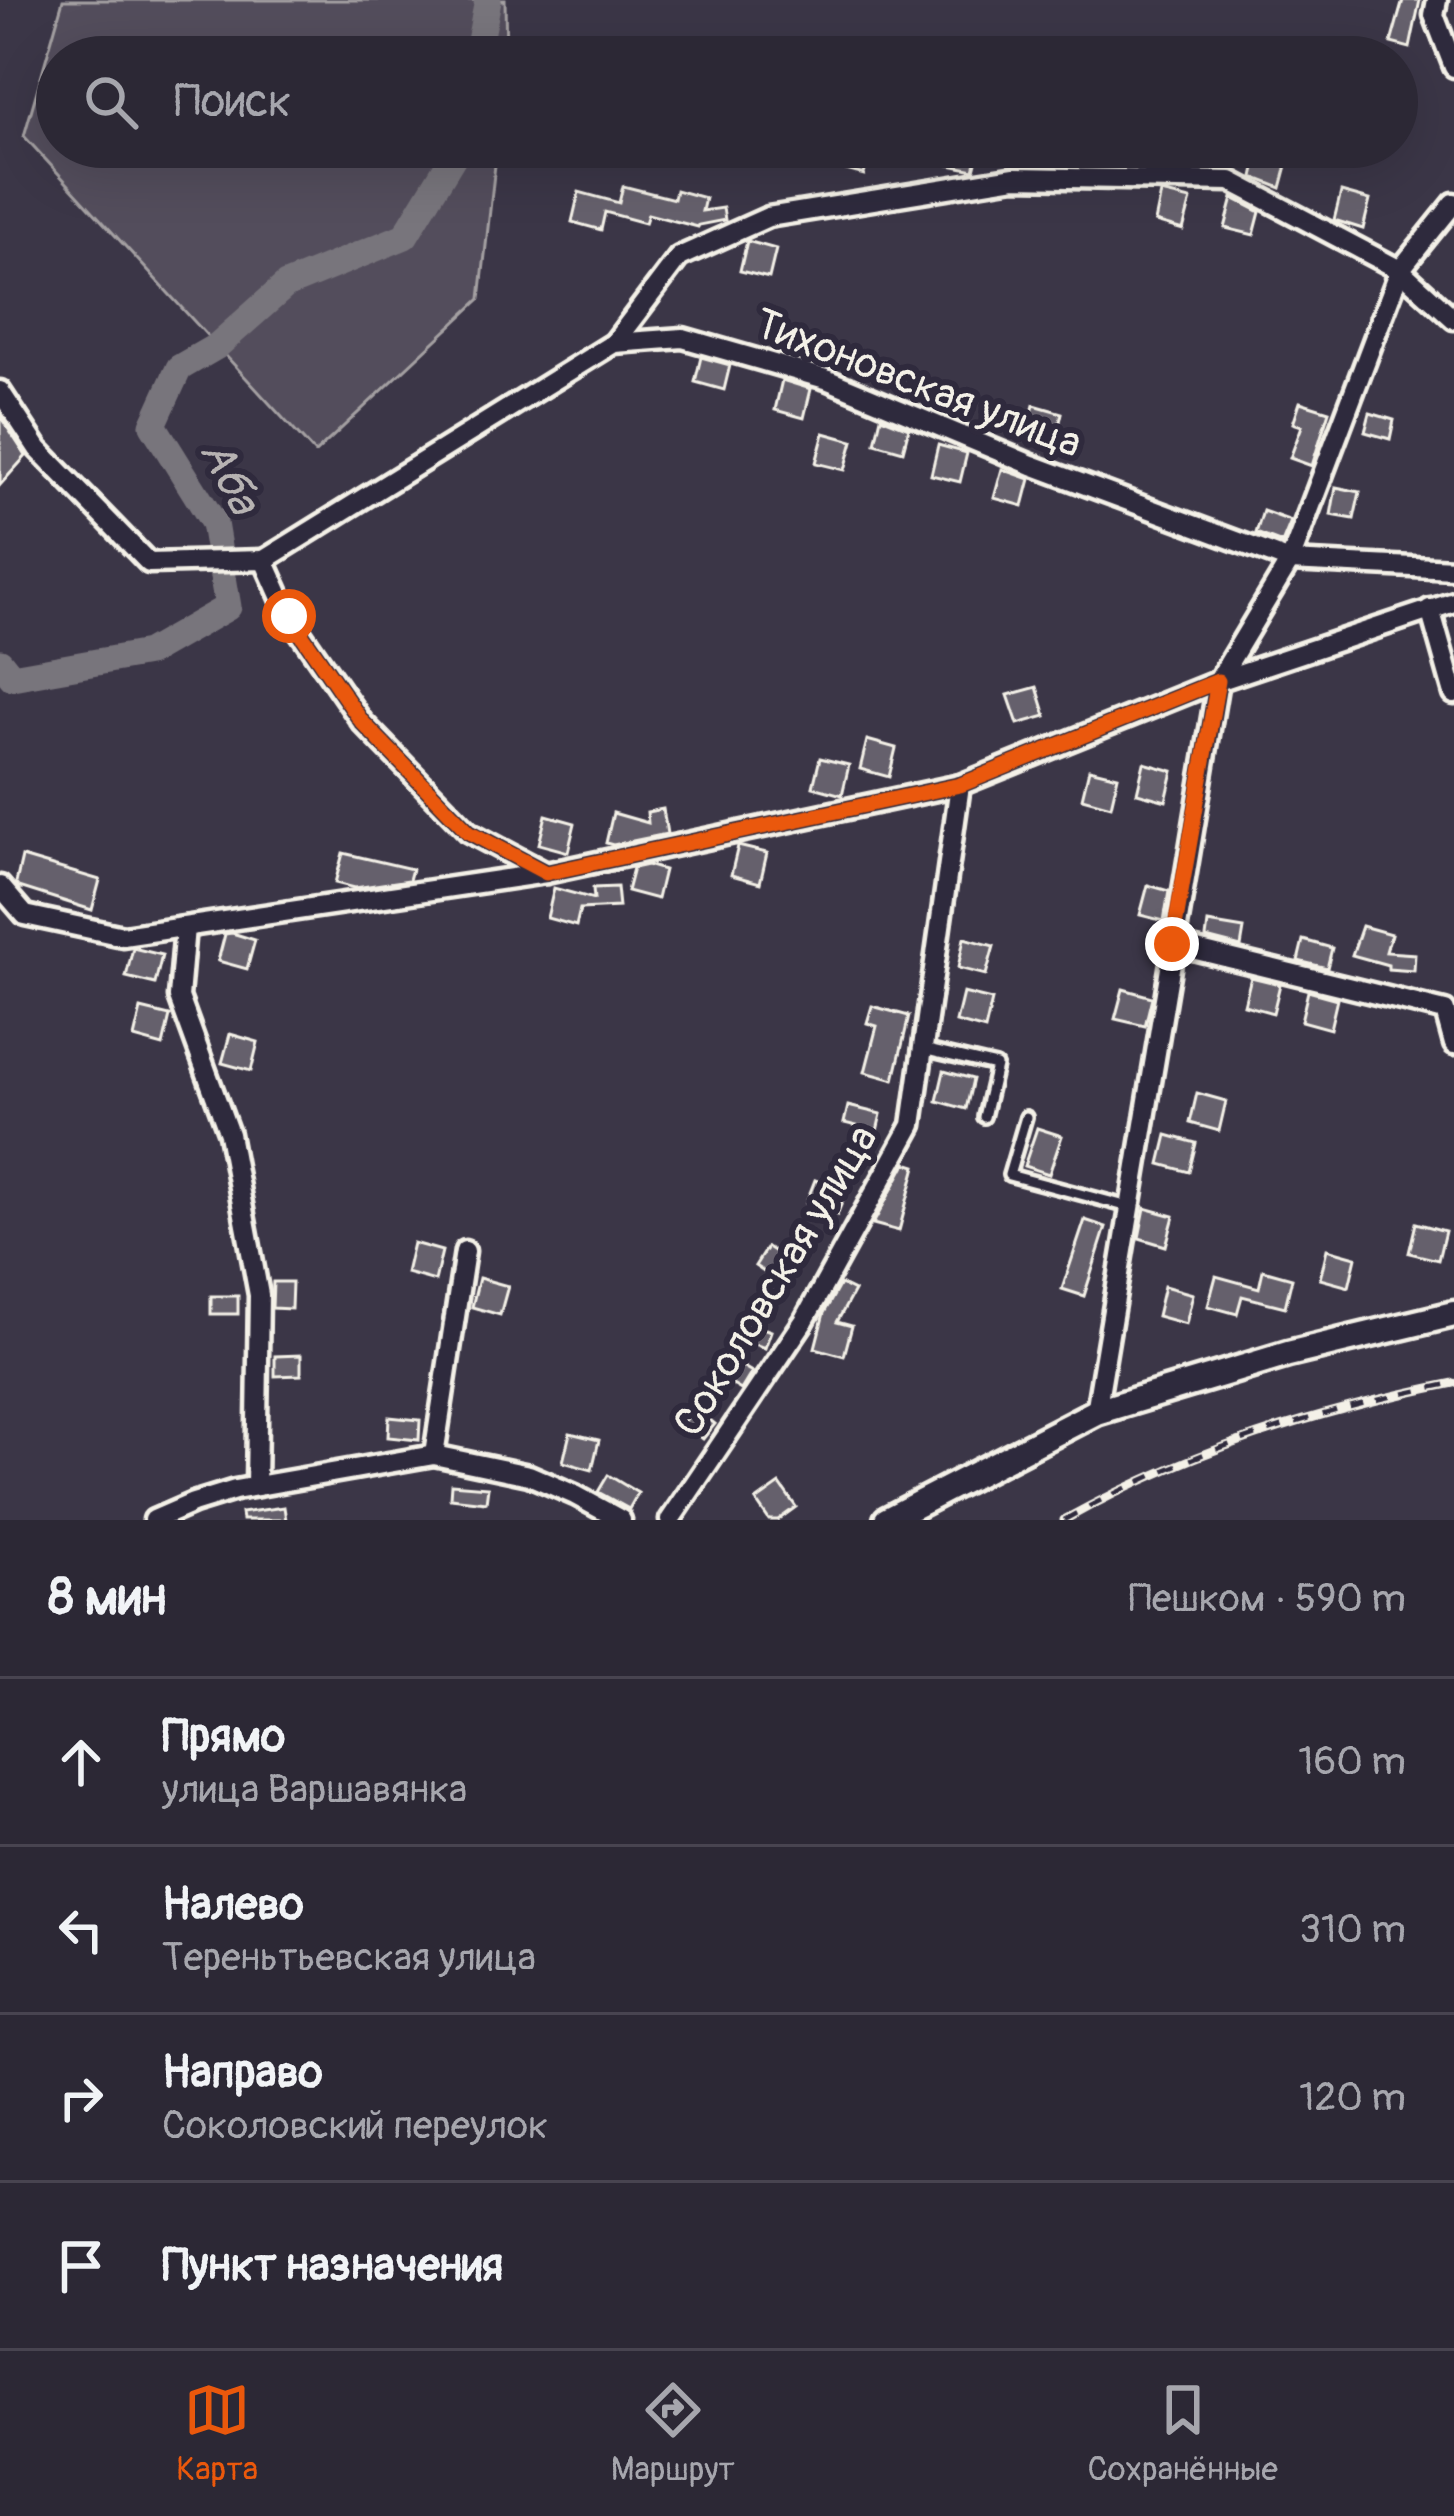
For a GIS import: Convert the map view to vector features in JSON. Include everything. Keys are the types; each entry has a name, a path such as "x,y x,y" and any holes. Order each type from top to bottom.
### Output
{"main road":[{"path":"887,1520 1096,1412 1288,1354 1454,1314"}],"street":[{"path":"1437,0 1434,15 1454,68"},
{"path":"614,343 679,257 768,217 1015,176 1231,181 1400,270 1454,319"},
{"path":"1096,1412 1218,681 1290,561 1400,270 1454,202"},
{"name":"Тихоновская улица","path":"264,560 614,343 682,338 826,379 1032,466 1290,561 1454,568"},
{"path":"0,392 38,449 149,563 264,560 289,616 362,722 469,832 546,873"},
{"path":"0,886 25,915 123,936 546,873 960,785 1218,681 1454,602"},
{"path":"1430,609 1454,694"},
{"name":"Соколовская улица","path":"670,1520 804,1322 912,1125 960,785"},
{"path":"185,927 179,997 229,1134 259,1295 256,1486"},
{"path":"1172,944 1445,1011 1454,1044"},
{"path":"434,1455 465,1250"},
{"path":"154,1520 215,1495 434,1455 529,1474 621,1520"}],"lane":[{"path":"922,1049 996,1066 984,1117"},
{"path":"1026,1117 1009,1175 1129,1207"}],"shaded area":[{"path":"63,0 505,0 506,36 53,36"},
{"path":"36,94 36,149 24,136"},
{"path":"53,168 495,168 480,299 315,453"}],"building":[{"path":"1403,0 1420,0 1412,36 1393,36"},
{"path":"839,168 866,168 864,175"},
{"path":"1255,168 1286,168 1281,188 1253,177"},
{"path":"623,186 674,199 676,190 705,198 702,211 723,208 725,220 698,227 648,214 645,223 605,212 601,230 572,222 579,192 619,203"},
{"path":"1341,192 1370,200 1363,229 1334,220"},
{"path":"1161,193 1191,200 1183,230 1155,222"},
{"path":"1233,198 1260,212 1254,235 1225,228"},
{"path":"747,241 776,249 769,278 740,271"},
{"path":"701,357 730,365 724,390 695,382"},
{"path":"782,380 811,389 804,418 775,410"},
{"path":"1300,402 1329,411 1312,466 1290,458 1302,426 1293,423"},
{"path":"1034,405 1062,413 1055,443 1026,435"},
{"path":"1370,413 1394,420 1390,439 1365,432"},
{"path":"0,416 26,456 0,485"},
{"path":"881,417 909,428 903,451 875,443"},
{"path":"824,433 853,441 845,470 816,463"},
{"path":"938,445 967,453 960,482 931,475"},
{"path":"1002,469 1030,479 1023,506 994,498"},
{"path":"1336,487 1360,492 1354,519 1331,515"},
{"path":"1263,511 1291,521 1282,543 1256,533"},
{"path":"1037,687 1046,716 1018,724 1008,695"},
{"path":"867,740 896,748 889,777 860,769"},
{"path":"820,758 849,765 842,795 813,787"},
{"path":"1144,763 1173,771 1166,801 1137,793"},
{"path":"1089,769 1118,776 1111,806 1082,798"},
{"path":"663,809 667,834 606,843 613,813 648,823 647,812"},
{"path":"546,815 575,823 568,852 539,844"},
{"path":"738,846 767,853 760,883 731,875"},
{"path":"343,853 412,869 409,880 355,888 335,883"},
{"path":"22,857 100,880 92,910 19,887"},
{"path":"647,865 664,870 657,899 627,891 633,868"},
{"path":"1148,885 1169,891 1164,921 1140,915"},
{"path":"617,887 619,907 580,909 576,926 547,918 554,888 594,899 593,888"},
{"path":"1208,923 1244,929 1241,947 1206,938"},
{"path":"1362,926 1391,934 1386,952 1415,954 1414,971 1388,969 1388,965 1352,955"},
{"path":"225,934 255,940 247,969 218,961"},
{"path":"964,938 994,946 986,975 958,968"},
{"path":"1303,940 1332,948 1327,968 1298,961"},
{"path":"133,948 162,955 155,984 126,977"},
{"path":"1251,977 1280,984 1273,1013 1244,1005"},
{"path":"1123,989 1152,997 1145,1026 1115,1019"},
{"path":"1308,991 1337,999 1330,1029 1301,1021"},
{"path":"963,993 992,1000 985,1030 956,1022"},
{"path":"872,1006 909,1016 894,1080 865,1072 877,1026 867,1023"},
{"path":"141,1009 170,1016 163,1046 134,1038"},
{"path":"230,1034 258,1042 251,1071 222,1063"},
{"path":"944,1071 973,1079 966,1109 937,1101"},
{"path":"1197,1093 1226,1101 1219,1131 1190,1123"},
{"path":"848,1106 881,1114 877,1131 844,1123"},
{"path":"1037,1128 1062,1136 1049,1174 1024,1166"},
{"path":"1167,1135 1196,1143 1189,1172 1160,1164"},
{"path":"906,1163 916,1166 899,1231 873,1224"},
{"path":"815,1180 846,1192 837,1215 806,1203"},
{"path":"1145,1208 1174,1216 1166,1246 1139,1238"},
{"path":"1085,1220 1106,1227 1084,1296 1062,1289"},
{"path":"1416,1223 1445,1231 1438,1260 1409,1253"},
{"path":"413,1243 442,1251 435,1281 406,1273"},
{"path":"767,1247 798,1266 785,1286 755,1266"},
{"path":"1327,1249 1356,1257 1349,1287 1320,1279"},
{"path":"1263,1270 1292,1278 1285,1307 1242,1296 1237,1314 1208,1306 1216,1276 1259,1288"},
{"path":"479,1278 508,1286 500,1315 472,1307"},
{"path":"273,1282 292,1282 291,1309 272,1308"},
{"path":"840,1284 854,1291 837,1322 852,1326 844,1356 815,1348 824,1313"},
{"path":"1164,1286 1193,1294 1186,1324 1157,1316"},
{"path":"211,1296 238,1296 238,1314 211,1314"},
{"path":"746,1322 771,1331 765,1348 740,1339"},
{"path":"301,1355 301,1375 275,1376 275,1356"},
{"path":"725,1356 752,1372 741,1390 714,1374"},
{"path":"695,1408 715,1424 703,1439 682,1423"},
{"path":"389,1417 420,1420 419,1440 388,1437"},
{"path":"570,1433 599,1440 592,1470 563,1462"},
{"path":"608,1475 638,1493 629,1509 598,1492"},
{"path":"451,1484 488,1487 486,1502 450,1498"},
{"path":"780,1484 796,1507 778,1520 769,1520 756,1501"},
{"path":"284,1507 286,1520 242,1520 241,1513"}],"waterway":[{"name":"Аба","path":"481,36 488,0"},
{"name":"Аба","path":"0,662 12,677 148,653 228,607 214,523 153,425 179,368 217,346 286,285 405,236 446,168"}],"railway":[{"path":"1064,1520 1157,1474 1253,1436 1454,1383"}],"route":[{"path":"289,616 362,722 469,832 546,873 960,785 1218,681 1172,944"}]}
